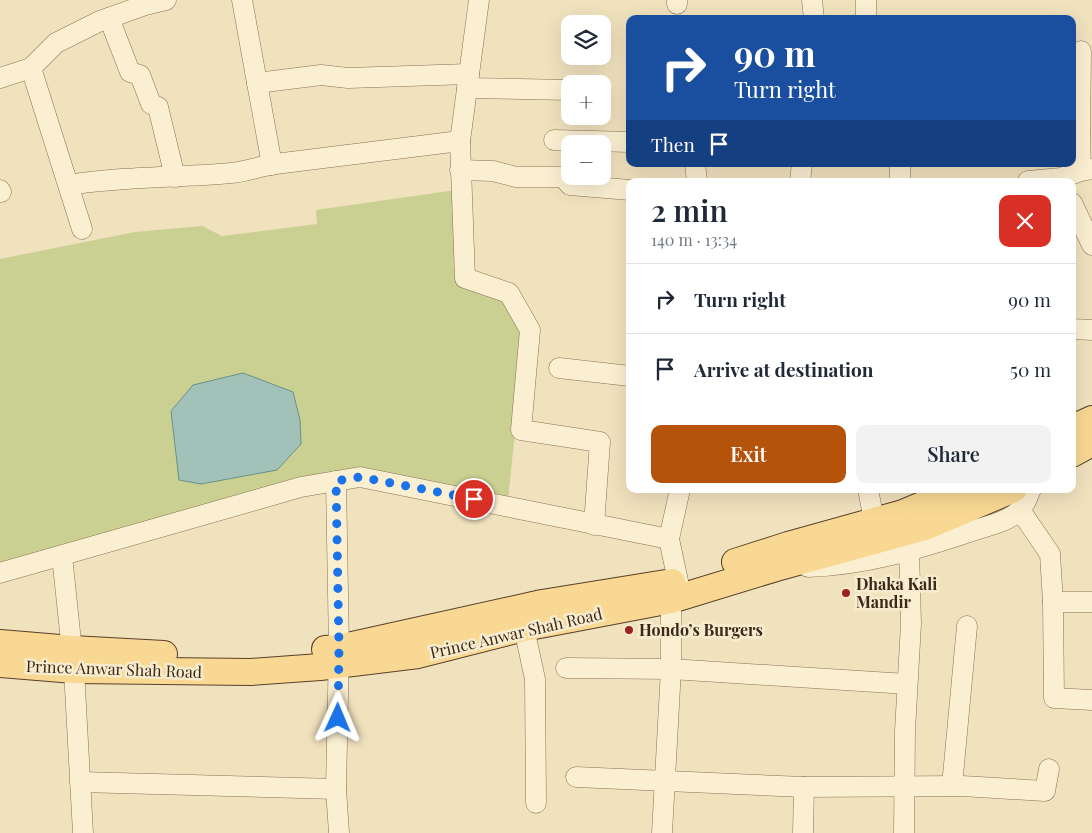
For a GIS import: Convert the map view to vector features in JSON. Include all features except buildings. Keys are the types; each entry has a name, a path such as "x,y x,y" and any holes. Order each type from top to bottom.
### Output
{"main road":[{"path":"1076,426 1092,419"},
{"path":"1076,452 1092,443"},
{"name":"Prince Anwar Shah Road","path":"339,656 542,604 674,590 788,545 903,513 931,495"},
{"name":"Prince Anwar Shah Road","path":"0,664 148,654 418,655 674,590 776,568 1017,500"},
{"name":"Prince Anwar Shah Road","path":"0,643 73,660"}],"street":[{"path":"242,0 272,165"},
{"path":"479,0 460,141 464,278 509,293 530,330 520,430 600,442 594,525"},
{"path":"812,0 814,15"},
{"path":"866,0 866,15"},
{"path":"0,78 31,68 56,43 109,18 145,4 160,1"},
{"path":"109,18 130,72 140,75 151,104 158,107 175,177"},
{"path":"1066,178 1087,170 1076,131 1082,51"},
{"path":"31,68 82,229"},
{"path":"258,83 321,75 348,78 468,81 561,89"},
{"path":"554,140 626,142"},
{"path":"69,185 116,179 232,173 272,165 460,141"},
{"path":"460,170 493,171 516,177 563,177 570,185 626,190"},
{"path":"1082,215 1092,245"},
{"path":"1076,329 1092,330"},
{"path":"559,368 626,376"},
{"path":"0,573 301,487 360,477 669,539"},
{"path":"336,481 339,656 336,789 339,833"},
{"path":"662,833 674,590 669,539 679,493"},
{"path":"869,493 874,520"},
{"path":"1017,500 1026,503 1030,493"},
{"path":"776,568 826,567 868,561 925,546 1014,516 1017,500"},
{"path":"1017,500 1050,554 1053,602 1054,698 1092,700"},
{"path":"904,833 904,786 911,624 909,550"},
{"path":"62,556 73,660 82,833"},
{"path":"1053,602 1092,602"},
{"path":"952,786 967,626"},
{"path":"524,628 535,679 536,803"},
{"path":"566,668 671,670 908,684"},
{"path":"576,777 804,787 952,786 1045,791 1049,769"},
{"path":"80,782 336,789"},
{"path":"803,833 804,787"}],"green space":[{"path":"456,190 456,281 504,297 525,335 508,500 365,471 0,569 0,259 135,232 202,226 222,236 317,224 316,210"}],"water":[{"path":"243,373 293,392 300,420 301,444 277,470 201,484 179,480 171,411 193,385"}],"place":[{"name":"Dhaka Kali Mandir","path":"846,593"},
{"name":"Hondo’s Burgers","path":"629,630"}],"route":[{"path":"338,718 339,648 336,481 360,477 474,499"}]}
